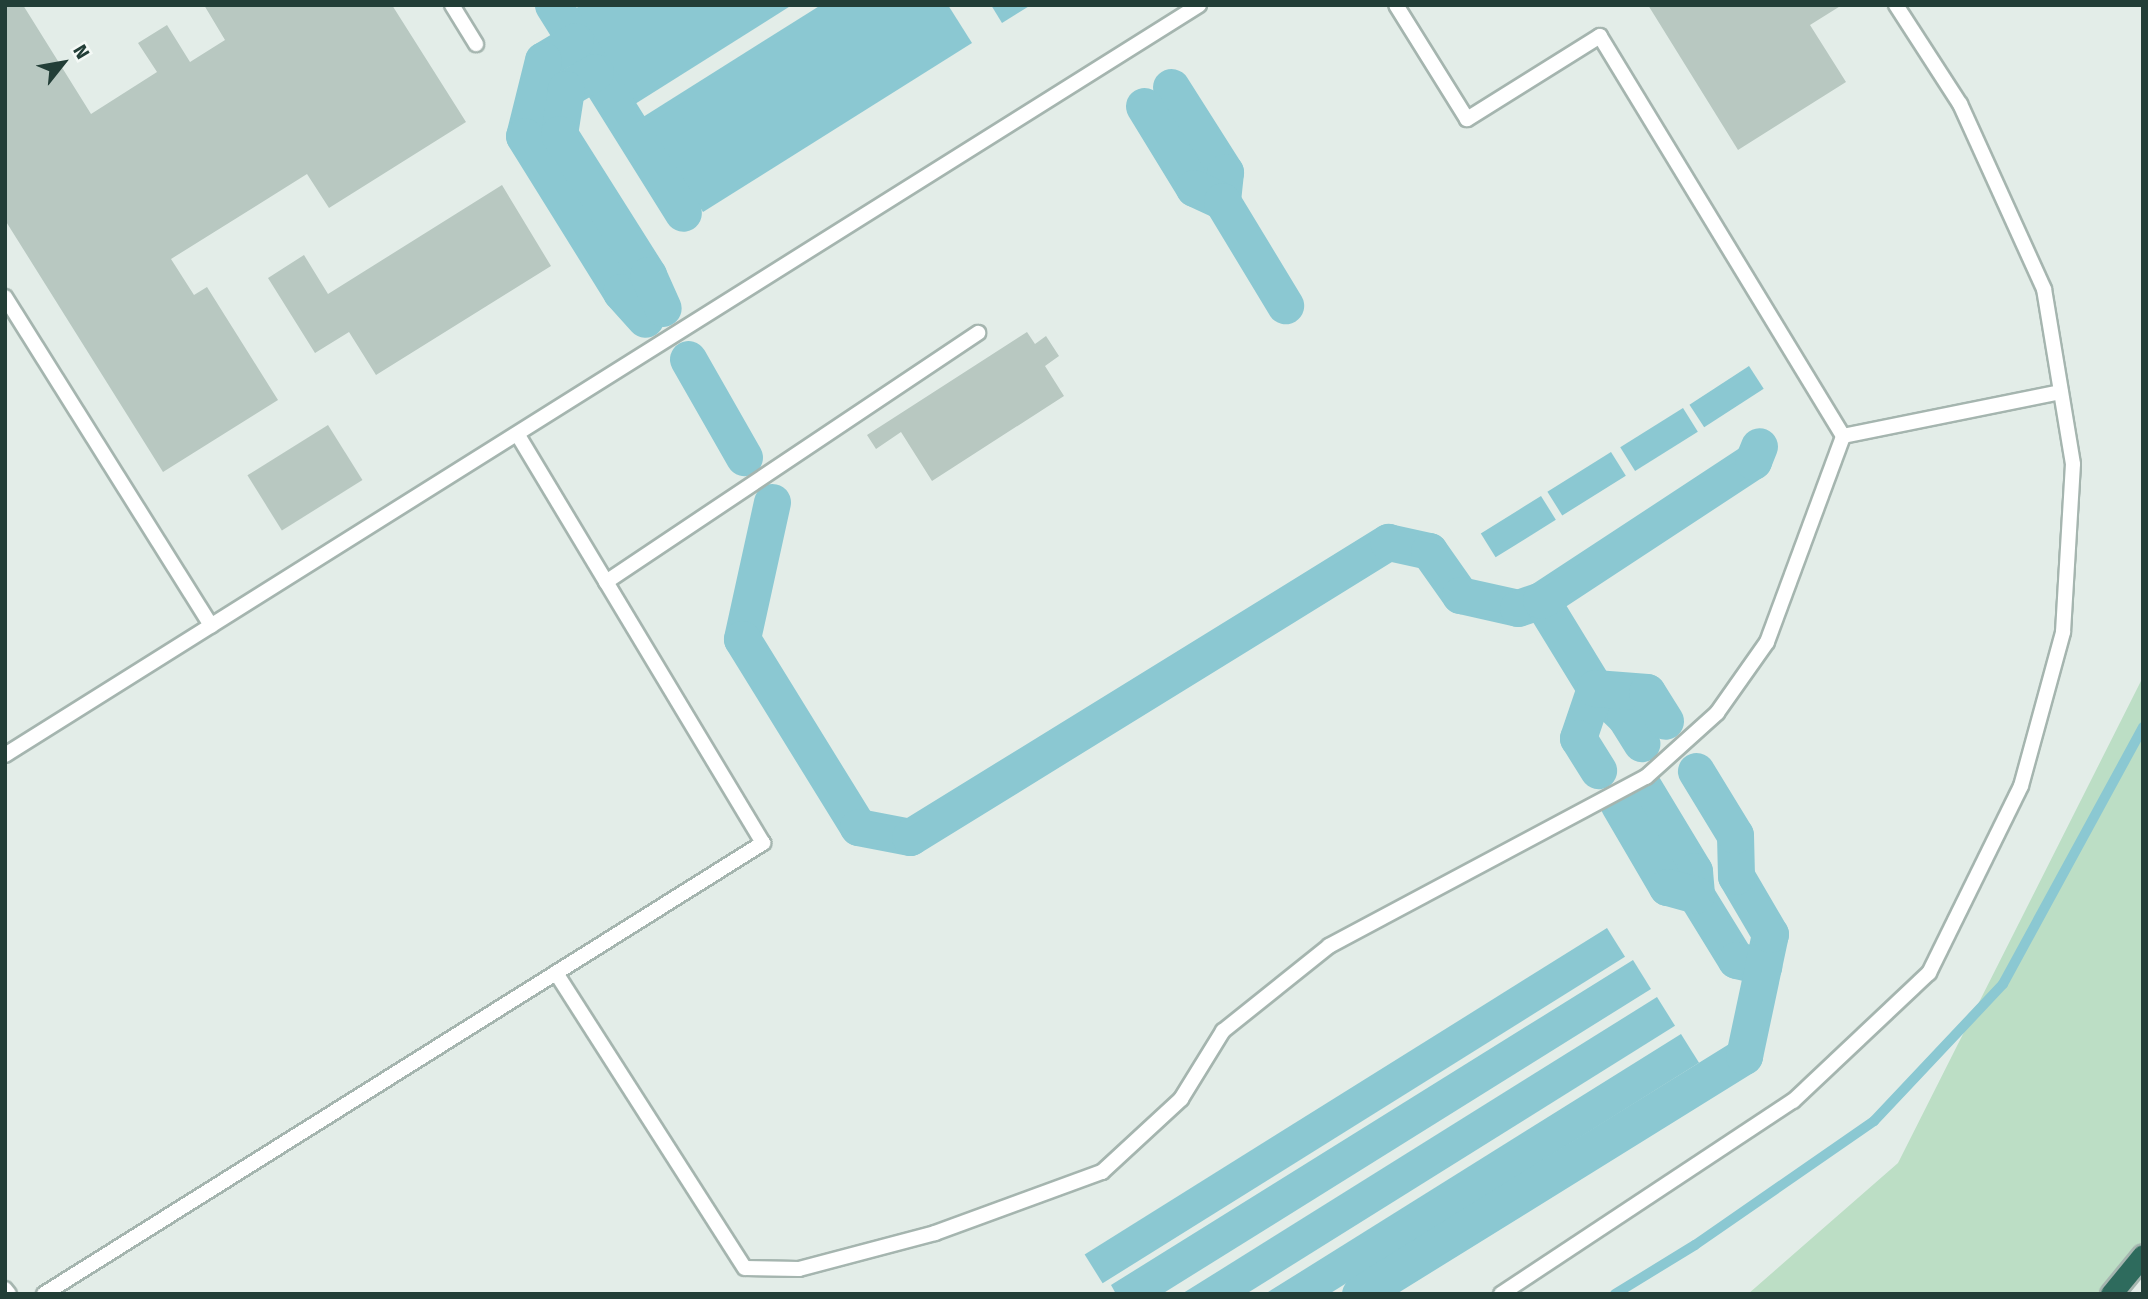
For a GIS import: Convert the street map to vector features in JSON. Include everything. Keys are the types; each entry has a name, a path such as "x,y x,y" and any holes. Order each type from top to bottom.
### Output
{"highway":[{"path":"2111,1294 2143,1255"}],"lane":[{"path":"452,5 475,44"},
{"path":"5,755 1199,5"},
{"path":"1396,5 1467,119 1600,36 1843,436"},
{"path":"1502,1294 1793,1101 1929,973 2021,786 2063,632 2073,464 2044,289 1960,104 1896,5"},
{"path":"5,297 211,626"},
{"path":"606,582 978,333"},
{"path":"1843,436 2061,392"},
{"path":"44,1294 763,843 517,434"},
{"path":"556,972 745,1268 799,1269 935,1233 1102,1172 1181,1099 1223,1031 1329,946 1646,777 1717,713 1767,642 1843,436"},
{"path":"5,1289 9,1294"}],"green space":[{"path":"2143,677 2143,1255 2111,1294 1748,1294 1898,1163"}],"water":[{"path":"581,5 792,5 635,104 575,9"},
{"path":"821,5 948,5 972,43 703,212 643,117"},
{"path":"991,5 1031,5 1002,23"},
{"path":"1749,366 1764,389 1704,427 1689,405"},
{"path":"1683,408 1698,432 1635,471 1620,447"},
{"path":"1611,452 1626,476 1562,515 1547,492"},
{"path":"1541,496 1556,520 1496,557 1481,534"},
{"path":"1607,928 1625,957 1103,1283 1085,1254"},
{"path":"1633,960 1651,989 1162,1294 1116,1294 1111,1285"},
{"path":"1657,997 1675,1026 1246,1294 1182,1294"},
{"path":"1681,1034 1699,1063 1329,1294 1265,1294"}],"building":[{"path":"5,5 23,5 91,114 157,72 138,43 167,25 190,62 225,40 204,5 392,5 466,122 329,208 307,174 171,259 194,295 207,287 278,400 163,472 5,220"},
{"path":"1648,5 1842,5 1810,25 1846,82 1738,150"},
{"path":"502,185 551,266 376,375 349,332 315,353 268,278 304,255 328,294"},
{"path":"1027,332 1035,344 1046,336 1059,356 1045,366 1064,396 932,481 901,432 876,449 867,435"},
{"path":"328,425 362,480 282,530 247,475"}],"waterway":[{"path":"553,5 683,213"},
{"path":"575,41 543,60 524,136 621,292 645,319"},
{"path":"595,72 566,89 559,134 648,275 663,308"},
{"path":"1171,87 1225,172 1222,201"},
{"path":"1144,106 1194,188 1222,201 1285,305"},
{"path":"688,359 744,457"},
{"path":"1541,600 1753,461 1759,446"},
{"path":"772,502 742,639 858,827 910,837 1388,542 1429,551 1460,595 1518,608 1541,600 1595,688 1625,717 1641,743"},
{"path":"1595,688 1578,738 1598,770"},
{"path":"1595,688 1647,692 1665,721"},
{"path":"1615,1294 1695,1245 1874,1121 2003,984 2143,727"},
{"path":"1360,1294 1744,1056 1770,934 1736,876 1735,835 1696,771"},
{"path":"1644,788 1694,871 1696,895 1736,960 1763,966"},
{"path":"1619,805 1667,887 1696,895"}]}
